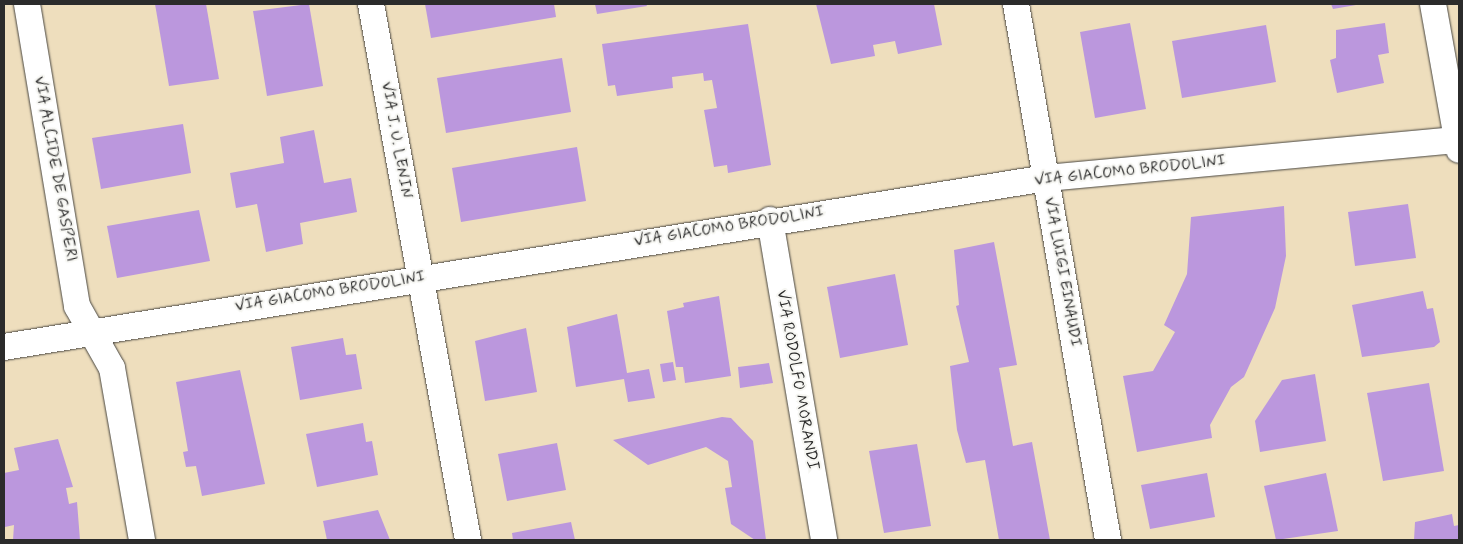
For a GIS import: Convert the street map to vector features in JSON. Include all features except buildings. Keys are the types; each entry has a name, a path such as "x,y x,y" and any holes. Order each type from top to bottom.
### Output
{"street":[{"name":"VIA ALCIDE DE GASPERI","path":"27,4 77,306 88,332"},
{"name":"VIA J. U. LENIN","path":"372,4 420,277"},
{"name":"VIA LUIGI EINAUDI","path":"1016,4 1108,540"},
{"path":"1433,4 1459,143"},
{"name":"VIA GIACOMO BRODOLINI","path":"4,346 770,220 1046,178 1459,143"},
{"name":"VIA RODOLFO MORANDI","path":"770,220 824,540"},
{"path":"420,277 468,540"},
{"path":"88,332 112,368 142,540"}]}
